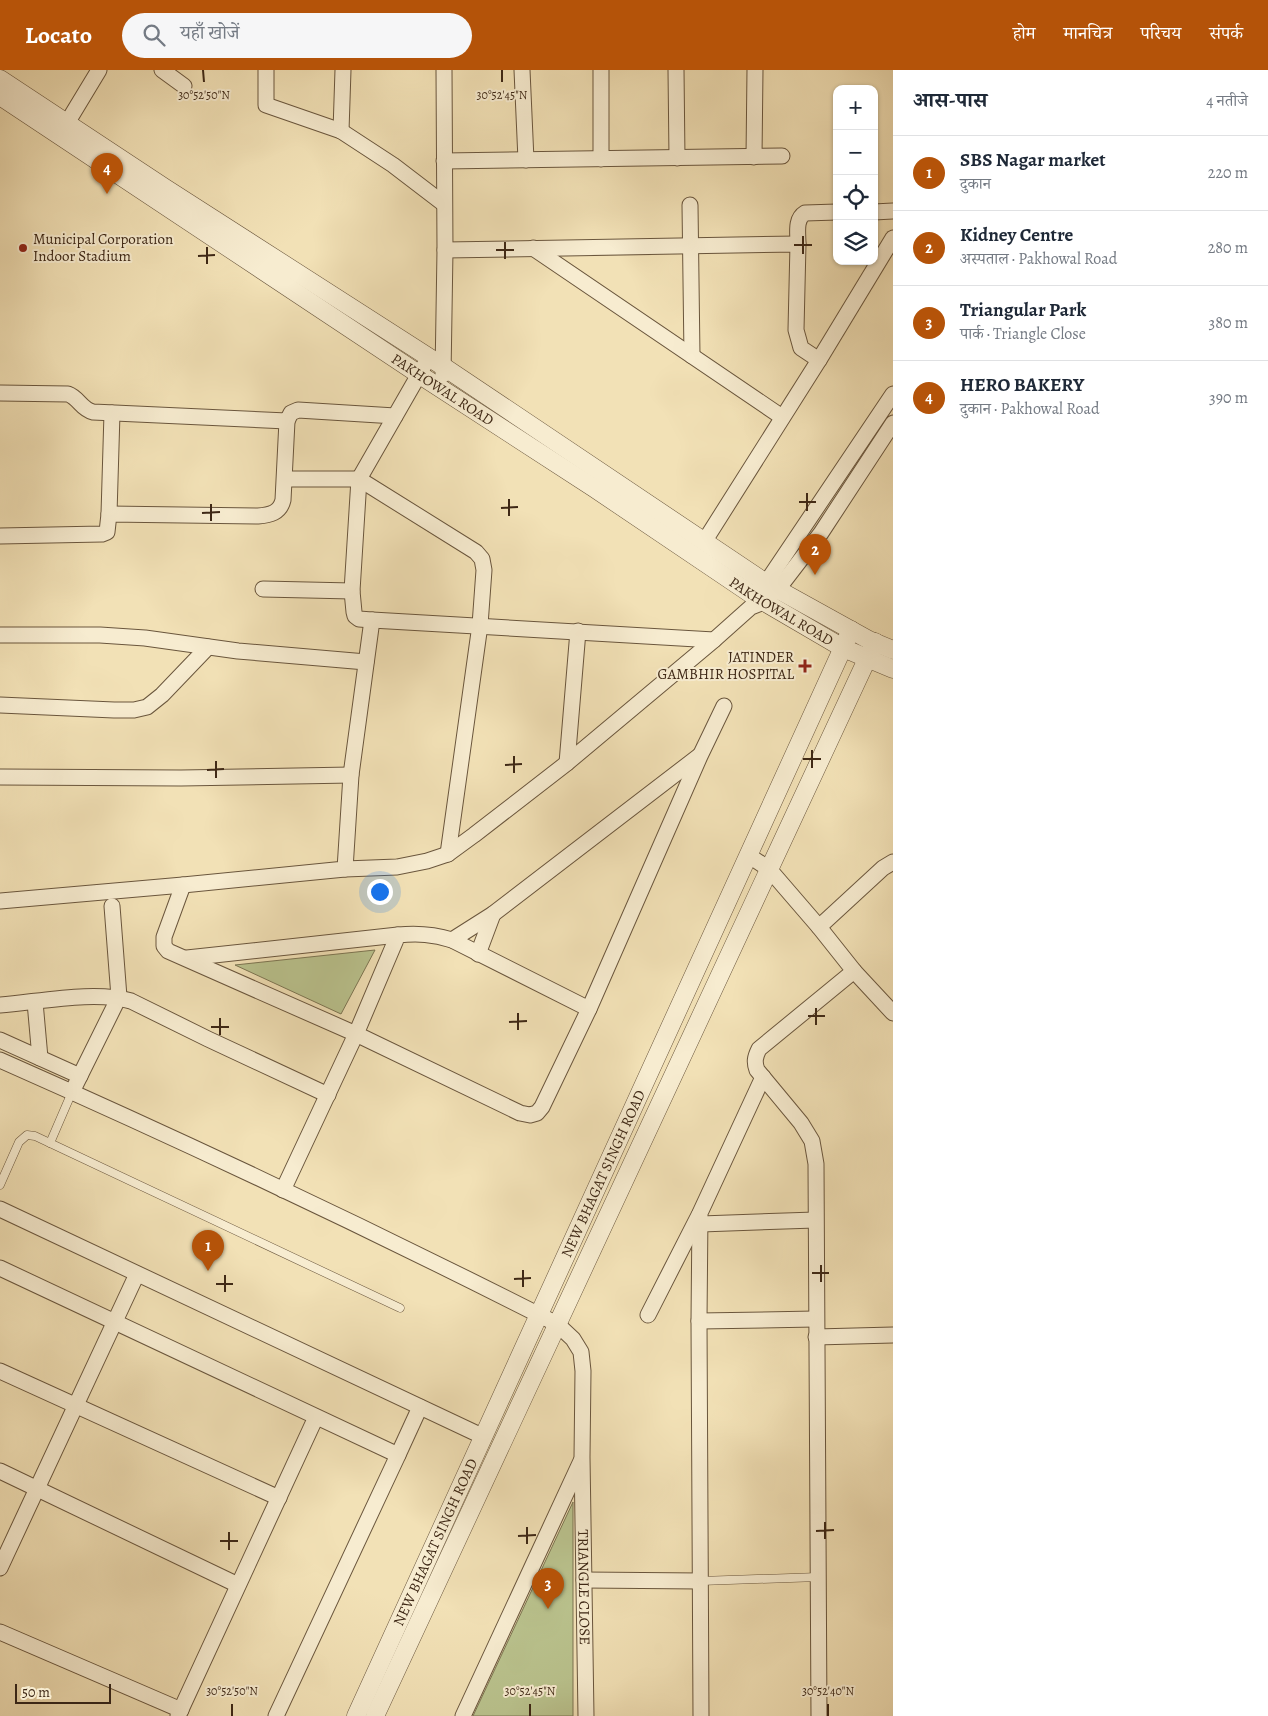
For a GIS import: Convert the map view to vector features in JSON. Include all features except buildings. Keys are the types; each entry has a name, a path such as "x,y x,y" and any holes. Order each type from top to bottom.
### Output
{"street":[{"path":"66,123 99,70"},
{"path":"162,70 184,86"},
{"path":"266,70 266,105 341,131 393,166 444,204"},
{"path":"341,131 343,70"},
{"path":"441,389 437,362 443,328 445,250 444,70"},
{"path":"522,70 526,160"},
{"path":"601,70 601,159"},
{"path":"676,70 677,158"},
{"path":"754,157 755,70"},
{"name":"PAKHOWAL ROAD","path":"0,79 165,188 437,362 772,586 851,630 893,650"},
{"name":"PAKHOWAL ROAD","path":"0,96 441,389 594,488 756,602 843,648 893,669"},
{"path":"444,161 782,156"},
{"path":"690,205 692,356"},
{"path":"878,212 893,211"},
{"path":"819,360 801,348 796,330 798,222 805,213 833,212"},
{"path":"704,542 819,360 893,238"},
{"path":"445,250 798,244"},
{"path":"533,248 782,417"},
{"path":"437,362 420,375 359,479 352,590 356,616 359,619 372,620 714,640"},
{"path":"0,393 65,393 73,396 86,410 93,412 288,421"},
{"path":"772,586 893,394"},
{"path":"109,514 269,515 275,513 282,506 288,421 291,413 298,410 395,416"},
{"path":"0,536 102,534 107,532 112,413"},
{"path":"871,428 892,426"},
{"path":"0,901 345,869 396,866 427,861 448,854 567,763 714,640 756,602 821,533 892,426"},
{"path":"285,479 359,479 476,552 482,559 484,570 480,625 448,854"},
{"path":"263,589 352,590"},
{"path":"345,869 351,775 372,620"},
{"name":"NEW BHAGAT SINGH ROAD","path":"356,1716 851,630"},
{"path":"567,763 578,631"},
{"path":"0,635 146,638 208,647 366,662"},
{"name":"NEW BHAGAT SINGH ROAD","path":"376,1716 874,642"},
{"path":"0,705 134,710 147,706 162,695 208,647"},
{"path":"183,885 164,937 164,946 168,951 356,1034 520,1113 530,1115 537,1113 542,1107 589,1010 700,756 724,706"},
{"path":"452,940 493,914 700,756"},
{"path":"0,777 180,778 351,775"},
{"path":"748,855 769,869 854,971 893,1013"},
{"path":"818,927 882,868 893,862"},
{"path":"72,1092 119,997 112,906"},
{"path":"478,954 493,914"},
{"path":"186,958 418,933 437,935 452,940 589,1010"},
{"path":"283,1190 356,1034 398,935"},
{"path":"819,1716 816,1164 812,1141 801,1123 757,1070 755,1056 759,1049 854,971"},
{"path":"0,1005 92,996 119,997 328,1095"},
{"path":"36,1002 40,1058"},
{"path":"0,1040 80,1076"},
{"name":"TRIANGLE CLOSE","path":"0,1060 283,1190 557,1324 573,1338 581,1352 583,1371 582,1457 586,1716"},
{"path":"648,1315 700,1219 763,1077"},
{"path":"0,1209 420,1408 502,1444"},
{"path":"700,1219 815,1220"},
{"path":"700,1219 701,1716"},
{"path":"0,1268 398,1454"},
{"path":"0,1568 137,1274"},
{"path":"699,1321 816,1319"},
{"path":"816,1337 893,1335"},
{"path":"0,1372 278,1498"},
{"path":"276,1716 420,1408"},
{"path":"0,1632 179,1713 316,1417"},
{"name":"TRIANGLE CLOSE","path":"463,1716 582,1457"},
{"path":"0,1471 238,1585"},
{"path":"584,1580 700,1581"}],"lane":[{"path":"50,1143 72,1092"},
{"path":"0,1185 20,1142 27,1135 35,1136 400,1308"},
{"path":"700,1581 819,1577"}],"green space":[{"path":"375,950 341,1014 235,965"},
{"path":"573,1502 573,1716 473,1716"}],"place":[{"name":"HERO BAKERY","path":"107,194"},
{"name":"Municipal Corporation Indoor Stadium","path":"23,248"},
{"name":"Kidney Centre","path":"815,575"},
{"name":"JATINDER GAMBHIR HOSPITAL","path":"805,666"},
{"name":"SBS Nagar market","path":"208,1271"},
{"name":"Triangular Park","path":"548,1609"}]}
